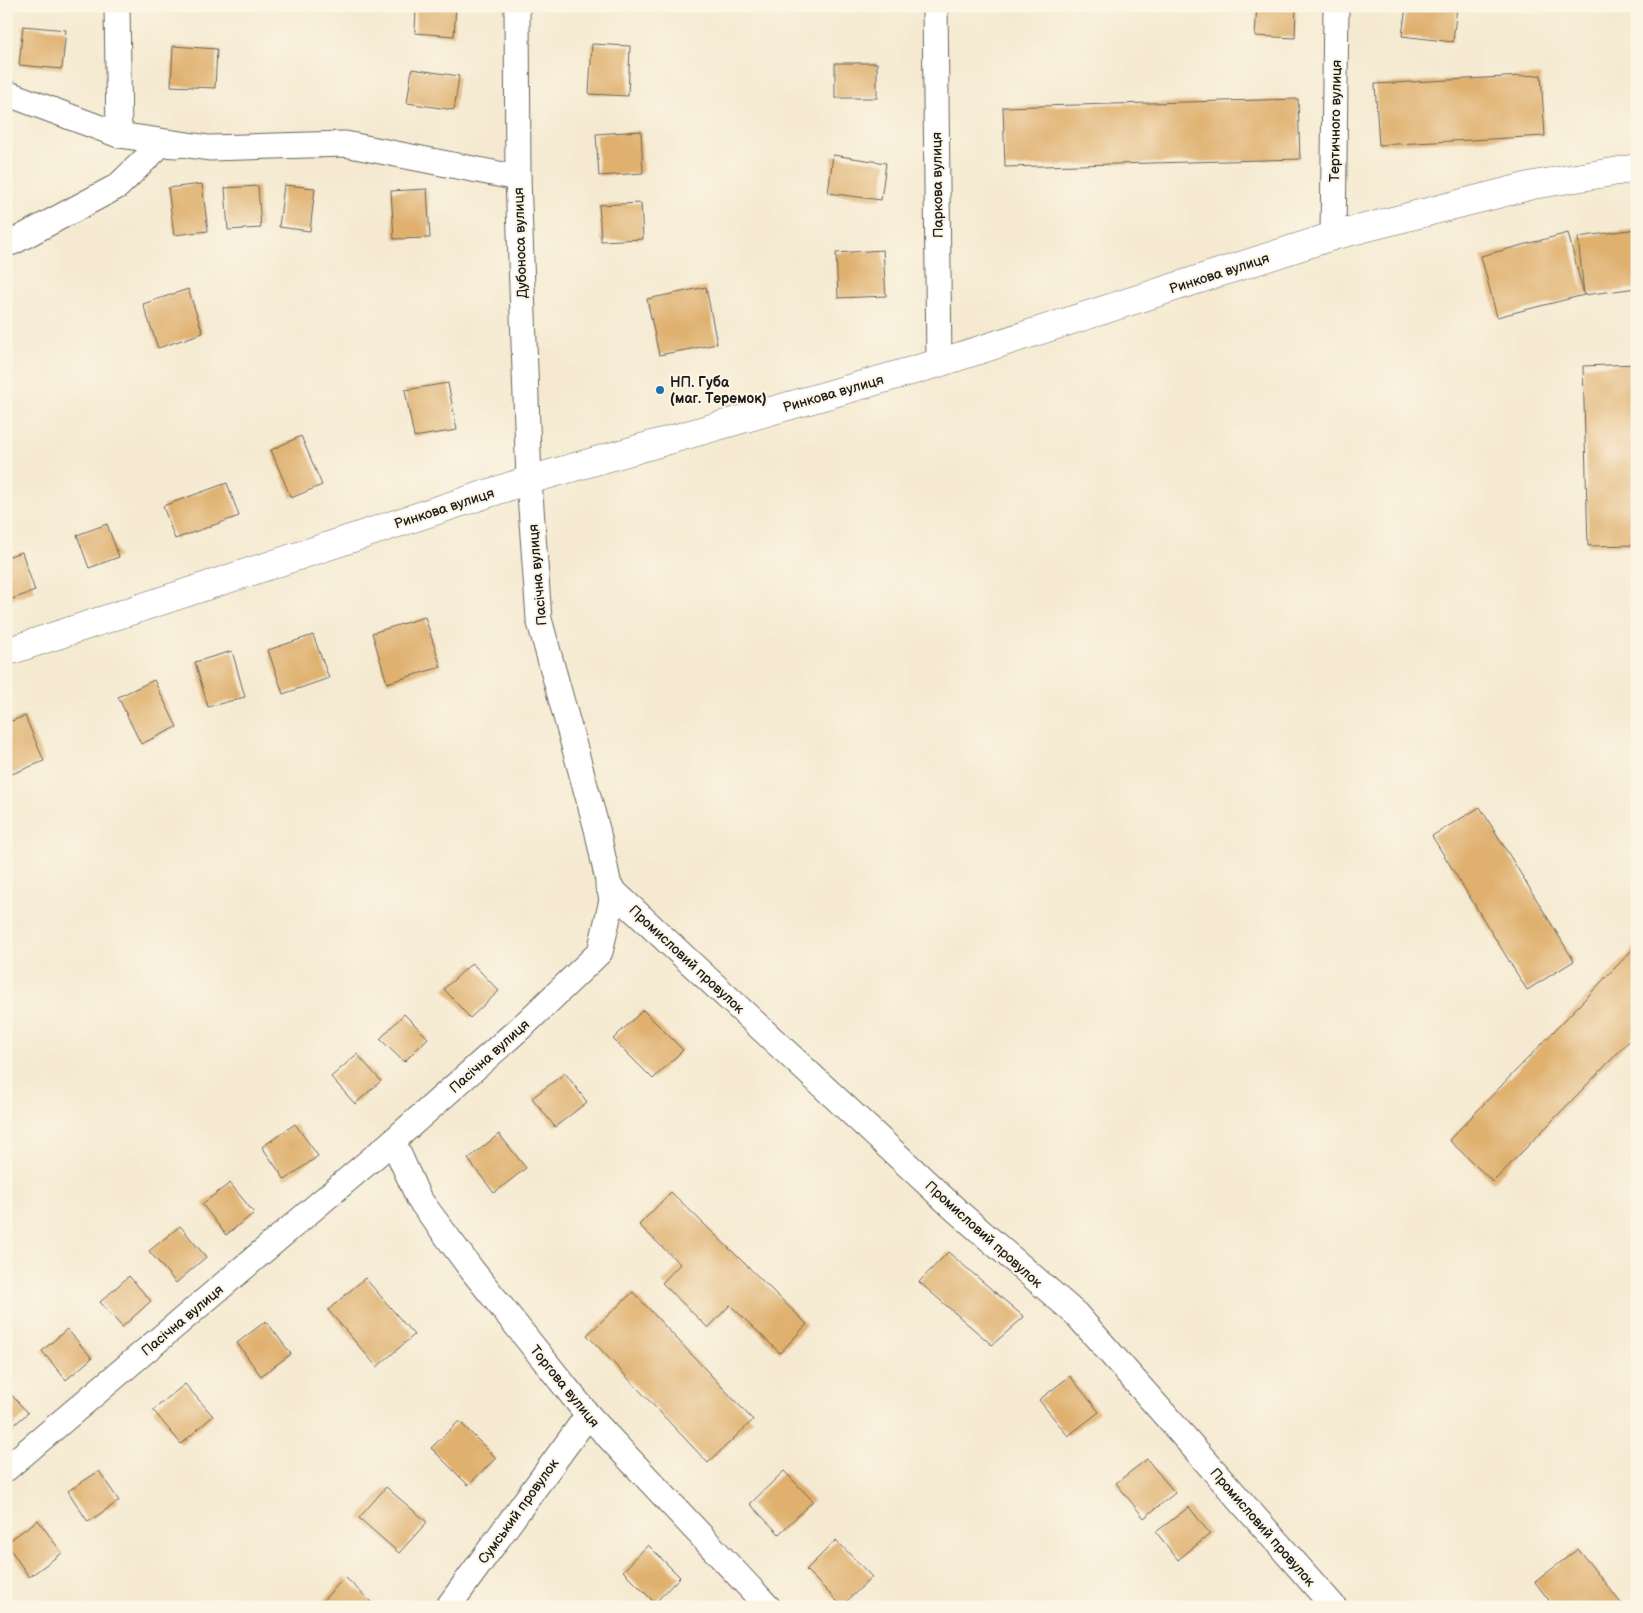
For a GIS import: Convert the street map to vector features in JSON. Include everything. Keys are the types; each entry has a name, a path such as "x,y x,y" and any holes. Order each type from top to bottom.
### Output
{"main road":[{"name":"Ринкова вулиця","path":"6,652 530,480 938,363 1333,236 1533,185 1637,168"}],"street":[{"path":"117,6 118,135"},
{"name":"Дубоноса вулиця","path":"517,6 518,178 530,480"},
{"name":"Паркова вулиця","path":"935,6 938,363"},
{"name":"Тертичного вулиця","path":"1333,236 1336,6"},
{"path":"6,93 118,135 209,148"},
{"path":"6,244 118,186 161,144 209,148 345,144 518,178"},
{"name":"Пасічна вулиця","path":"6,1469 393,1141 528,1021 600,952 612,900 597,829 539,619 530,480"},
{"name":"Промисловий провулок","path":"608,886 957,1211 1076,1314 1334,1607"},
{"name":"Торгова вулиця","path":"393,1141 419,1199 472,1270 588,1415 768,1607"},
{"name":"Сумський провулок","path":"448,1607 588,1415"}],"building":[{"path":"416,6 456,6 454,36 415,33"},
{"path":"1257,6 1296,6 1295,38 1255,36"},
{"path":"1406,6 1457,6 1453,42 1402,36"},
{"path":"23,26 66,30 62,69 19,65"},
{"path":"592,44 630,46 628,96 589,94"},
{"path":"173,46 217,49 215,88 171,86"},
{"path":"835,63 877,63 877,98 835,98"},
{"path":"412,69 459,76 454,110 407,103"},
{"path":"1541,75 1545,136 1379,145 1375,84"},
{"path":"1298,99 1300,159 1005,167 1003,107"},
{"path":"641,131 643,173 599,176 596,134"},
{"path":"833,155 886,163 881,200 828,193"},
{"path":"202,184 208,231 174,235 168,188"},
{"path":"284,185 315,188 310,231 279,227"},
{"path":"258,186 261,228 228,230 225,188"},
{"path":"427,189 430,238 394,239 391,191"},
{"path":"641,203 643,239 601,241 599,205"},
{"path":"1637,229 1637,288 1584,295 1578,237"},
{"path":"1568,233 1584,295 1497,317 1481,256"},
{"path":"883,250 886,296 838,298 836,253"},
{"path":"706,287 717,344 659,355 647,299"},
{"path":"188,289 203,333 158,348 143,304"},
{"path":"1637,364 1637,545 1588,546 1583,366"},
{"path":"448,383 457,430 414,437 405,390"},
{"path":"301,436 322,485 291,498 271,450"},
{"path":"227,483 239,516 175,539 163,506"},
{"path":"107,524 119,557 89,568 77,535"},
{"path":"22,552 35,591 6,601 6,557"},
{"path":"425,617 441,667 387,683 372,633"},
{"path":"313,635 329,678 283,694 268,650"},
{"path":"232,651 245,697 208,707 195,662"},
{"path":"154,680 177,727 141,744 118,697"},
{"path":"25,716 44,761 12,774 6,760 6,723"},
{"path":"1480,807 1574,961 1527,990 1432,836"},
{"path":"1637,945 1637,1033 1493,1182 1449,1140"},
{"path":"472,963 499,991 470,1018 444,989"},
{"path":"643,1010 683,1050 653,1079 613,1039"},
{"path":"404,1014 428,1038 404,1062 380,1039"},
{"path":"357,1054 381,1081 355,1104 331,1077"},
{"path":"565,1073 587,1102 555,1127 532,1098"},
{"path":"295,1124 318,1156 285,1180 262,1147"},
{"path":"499,1134 526,1168 494,1193 468,1159"},
{"path":"230,1183 254,1213 226,1235 202,1204"},
{"path":"671,1192 807,1324 780,1353 730,1305 708,1328 662,1283 680,1264 639,1225"},
{"path":"180,1226 206,1257 176,1283 149,1251"},
{"path":"948,1252 1024,1317 992,1345 919,1282"},
{"path":"129,1276 151,1301 122,1327 100,1302"},
{"path":"365,1278 414,1335 377,1367 328,1310"},
{"path":"633,1292 753,1420 708,1463 587,1335"},
{"path":"266,1321 291,1354 261,1376 237,1343"},
{"path":"67,1329 92,1358 66,1380 42,1351"},
{"path":"1070,1376 1099,1412 1068,1436 1039,1400"},
{"path":"185,1384 213,1416 181,1444 153,1410"},
{"path":"6,1389 28,1413 6,1432"},
{"path":"459,1421 496,1458 468,1485 431,1448"},
{"path":"1147,1459 1175,1493 1144,1518 1116,1483"},
{"path":"99,1471 119,1501 88,1522 68,1491"},
{"path":"784,1471 813,1501 779,1534 750,1504"},
{"path":"386,1487 427,1522 399,1553 359,1518"},
{"path":"1189,1507 1210,1534 1178,1560 1156,1532"},
{"path":"38,1520 62,1553 29,1577 6,1543"},
{"path":"836,1540 872,1577 842,1606 806,1570"},
{"path":"648,1545 680,1577 655,1603 623,1571"},
{"path":"1578,1549 1624,1607 1554,1607 1535,1582"},
{"path":"345,1577 372,1603 368,1607 317,1607"}],"place":[{"name":"НП. Губа (маг. Теремок)","path":"660,390"}]}
